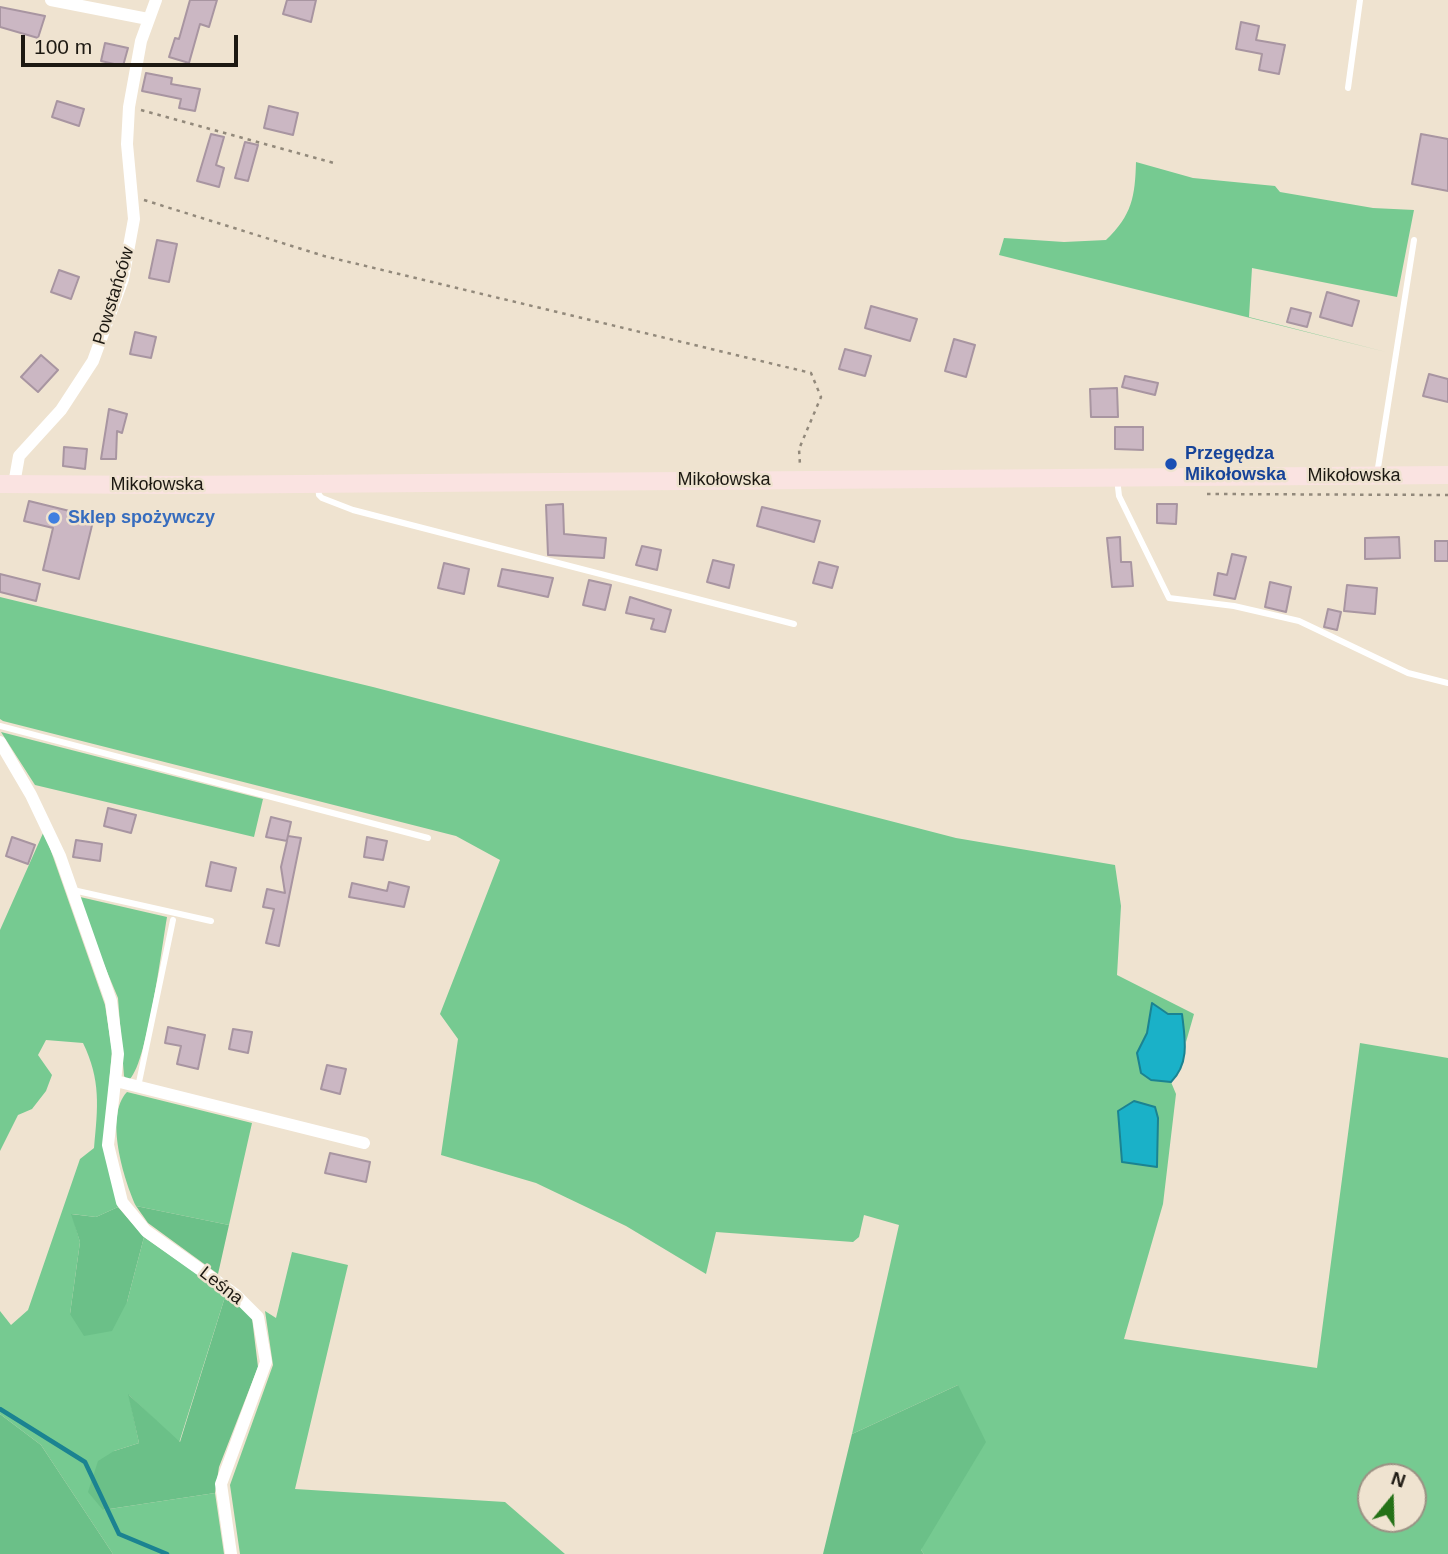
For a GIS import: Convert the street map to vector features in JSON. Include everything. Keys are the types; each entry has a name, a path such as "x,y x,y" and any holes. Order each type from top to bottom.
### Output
{"main road":[{"name":"Mikołowska","path":"7,484 1448,475"}],"street":[{"path":"51,0 148,19"},
{"name":"Powstańców","path":"7,484 19,456 79,386 105,333 123,279 134,219 127,144 129,107 136,63 156,0"},
{"name":"Leśna","path":"0,741 32,794 60,856 111,1000 118,1054 108,1145 122,1202 146,1231 236,1295 258,1317 266,1362 221,1483 231,1554"},
{"path":"116,1081 364,1143"}],"lane":[{"path":"1348,88 1360,0"},
{"path":"1377,475 1415,240"},
{"path":"1117,477 1119,496 1169,598 1234,606 1299,621 1408,673 1448,683"},
{"path":"317,483 318,495 353,510 794,624"},
{"path":"0,726 428,838"},
{"path":"71,890 211,921"},
{"path":"138,1087 173,920"}],"path":[{"path":"129,107 334,163"},
{"path":"134,197 324,256 811,373 821,397 799,449 798,459 804,480"},
{"path":"1189,476 1197,487 1210,496 1448,495"}],"green space":[{"path":"1136,162 1193,178 1275,186 1280,192 1373,208 1414,210 1397,297 1252,268 1249,317 1386,352 999,255 1004,238 1064,242 1106,240 1127,214 1135,185"},
{"path":"0,597 373,687 956,838 1115,865 1121,906 1117,975 1194,1014 1186,1042 1181,1014 1169,1014 1152,1004 1147,1033 1137,1053 1151,1080 1171,1082 1176,1094 1163,1204 1124,1339 1317,1368 1360,1043 1448,1058 1448,1554 924,1554 921,1550 958,1385 852,1434 899,1225 864,1215 859,1237 853,1242 716,1232 706,1274 626,1226 536,1183 441,1155 458,1039 440,1014 500,860 456,836 0,719"},
{"path":"1,732 263,799 254,837 35,785"},
{"path":"44,831 105,1005 112,1050 104,1143 118,1207 96,1217 72,1214 80,1242 70,1314 127,1302 144,1237 233,1299 224,1300 179,1443 129,1395 139,1443 114,1451 103,1510 215,1493 224,1554 113,1554 41,1445 0,1414 0,1311 11,1325 28,1310 80,1159 94,1148 97,1094 89,1056 83,1043 46,1040 38,1055 52,1075 46,1091 32,1109 18,1115 0,1151 0,930"},
{"path":"80,897 167,917 147,1031 135,1071 128,1081 124,1076 118,998 88,926"},
{"path":"127,1092 252,1123 229,1225 136,1206 126,1181 118,1148 117,1116 120,1103"},
{"path":"136,1206 229,1225 218,1274 148,1223"},
{"path":"118,1207 144,1237 127,1302 112,1331 84,1336 70,1314 80,1242 71,1214 96,1217"},
{"path":"292,1252 348,1265 295,1489 505,1502 565,1554 240,1554 230,1485 273,1365 265,1311 276,1318"},
{"path":"233,1299 252,1318 258,1367 219,1467 215,1493 103,1510 88,1492 98,1461 114,1451 139,1443 128,1394 180,1442 224,1300"},
{"path":"958,1385 986,1442 921,1550 924,1554 823,1554 852,1434"},
{"path":"0,1414 41,1445 113,1554 0,1554"}],"water":[{"path":"1152,1003 1168,1014 1182,1014 1184,1059 1171,1082 1151,1080 1141,1073 1137,1053 1147,1033"},
{"path":"1134,1101 1155,1107 1158,1118 1157,1167 1122,1162 1118,1111"}],"building":[{"path":"190,0 217,0 209,27 200,24 189,63 169,57 175,38 179,39"},
{"path":"287,0 316,0 311,22 283,14"},
{"path":"0,7 45,16 38,38 0,27"},
{"path":"1241,22 1259,26 1256,40 1285,45 1279,74 1259,70 1262,54 1236,49"},
{"path":"105,43 128,48 123,66 101,61"},
{"path":"146,73 172,78 171,84 200,89 195,111 179,108 181,99 142,91"},
{"path":"57,101 84,109 79,126 52,117"},
{"path":"269,106 298,113 293,135 264,128"},
{"path":"211,134 224,137 216,165 224,168 219,187 197,181"},
{"path":"1421,134 1448,139 1448,191 1412,184"},
{"path":"245,142 258,145 248,181 235,178"},
{"path":"157,240 177,244 169,282 149,278"},
{"path":"59,270 79,277 71,299 51,292"},
{"path":"1327,292 1359,301 1352,326 1320,317"},
{"path":"871,306 917,319 910,341 865,328"},
{"path":"1291,308 1311,313 1307,327 1287,322"},
{"path":"135,332 156,337 151,358 130,354"},
{"path":"954,339 975,345 966,377 945,371"},
{"path":"845,349 871,356 865,376 839,369"},
{"path":"41,355 58,370 38,392 21,377"},
{"path":"1429,374 1448,379 1448,402 1423,396"},
{"path":"1125,376 1158,383 1155,395 1122,387"},
{"path":"1117,388 1118,417 1091,417 1090,389"},
{"path":"109,409 127,414 122,433 117,431 116,459 101,459"},
{"path":"1115,427 1143,427 1143,450 1115,449"},
{"path":"64,447 87,449 85,469 63,466"},
{"path":"29,501 94,517 79,579 43,570 53,528 24,521"},
{"path":"563,504 564,534 606,538 604,558 548,555 546,505"},
{"path":"1157,504 1177,504 1176,524 1157,523"},
{"path":"762,507 820,521 814,542 757,526"},
{"path":"1120,537 1121,562 1131,562 1133,586 1112,587 1107,538"},
{"path":"1399,537 1400,558 1365,559 1365,538"},
{"path":"1435,541 1448,541 1448,561 1435,561"},
{"path":"642,546 661,550 657,570 636,565"},
{"path":"1232,554 1246,557 1235,599 1214,595 1218,573 1227,575"},
{"path":"713,560 734,565 729,588 707,582"},
{"path":"819,562 838,567 832,588 813,583"},
{"path":"444,563 469,569 464,594 438,588"},
{"path":"502,569 553,578 548,597 498,586"},
{"path":"0,574 40,584 36,601 0,592"},
{"path":"589,580 611,585 605,610 583,605"},
{"path":"1270,582 1291,587 1286,612 1265,607"},
{"path":"1347,585 1377,588 1375,614 1344,611"},
{"path":"630,597 671,610 665,632 651,629 654,619 626,613"},
{"path":"1328,609 1341,612 1337,630 1324,627"},
{"path":"108,808 136,815 131,833 104,826"},
{"path":"271,817 291,822 287,840 288,836 301,838 279,946 266,943 274,909 263,907 267,889 285,893 281,867 287,841 266,837"},
{"path":"12,837 35,845 28,864 6,856"},
{"path":"367,837 387,841 383,860 364,857"},
{"path":"76,840 102,844 100,861 73,857"},
{"path":"211,862 236,868 231,891 206,886"},
{"path":"389,882 409,887 404,907 349,897 352,883 387,891"},
{"path":"168,1027 205,1035 198,1069 177,1064 181,1046 165,1043"},
{"path":"233,1029 252,1032 248,1053 229,1049"},
{"path":"327,1065 346,1069 340,1094 321,1089"},
{"path":"330,1153 370,1162 366,1182 325,1173"}],"waterway":[{"path":"0,1409 85,1462 119,1534 167,1554"}],"place":[{"name":"Przegędza Mikołowska","path":"1171,464"},
{"name":"Sklep spożywczy","path":"54,518"}]}
